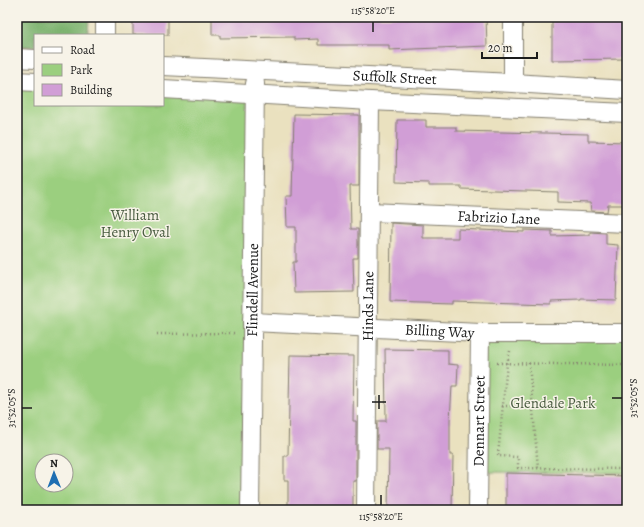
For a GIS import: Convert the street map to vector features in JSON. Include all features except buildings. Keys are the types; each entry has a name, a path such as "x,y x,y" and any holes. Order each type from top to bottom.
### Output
{"street":[{"path":"105,34 106,17"},
{"path":"513,17 513,83"},
{"path":"17,58 34,59"},
{"name":"Suffolk Street","path":"164,66 627,90"},
{"name":"Flindell Avenue","path":"250,510 246,327 256,70"},
{"path":"17,81 34,82"},
{"name":"Suffolk Street","path":"164,89 370,101 627,113"},
{"name":"Hinds Lane","path":"366,510 370,101"},
{"name":"Fabrizio Lane","path":"370,212 627,223"},
{"name":"Billing Way","path":"246,327 367,327 480,333 627,334"},
{"name":"Dennart Street","path":"478,510 480,333"}],"path":[{"path":"157,334 194,334 246,327"},
{"path":"511,346 507,363 498,456 518,457 518,468 627,469"},
{"path":"493,363 627,365"},
{"path":"529,363 538,468"},
{"path":"503,406 533,406"}],"green space":[{"path":"17,17 89,17 88,34 34,34 34,47 17,46"},
{"name":"William Henry Oval","path":"17,81 34,82 34,106 164,106 164,89 255,94 250,510 17,510"},
{"name":"Glendale Park","path":"480,333 627,333 627,473 479,472"}]}
